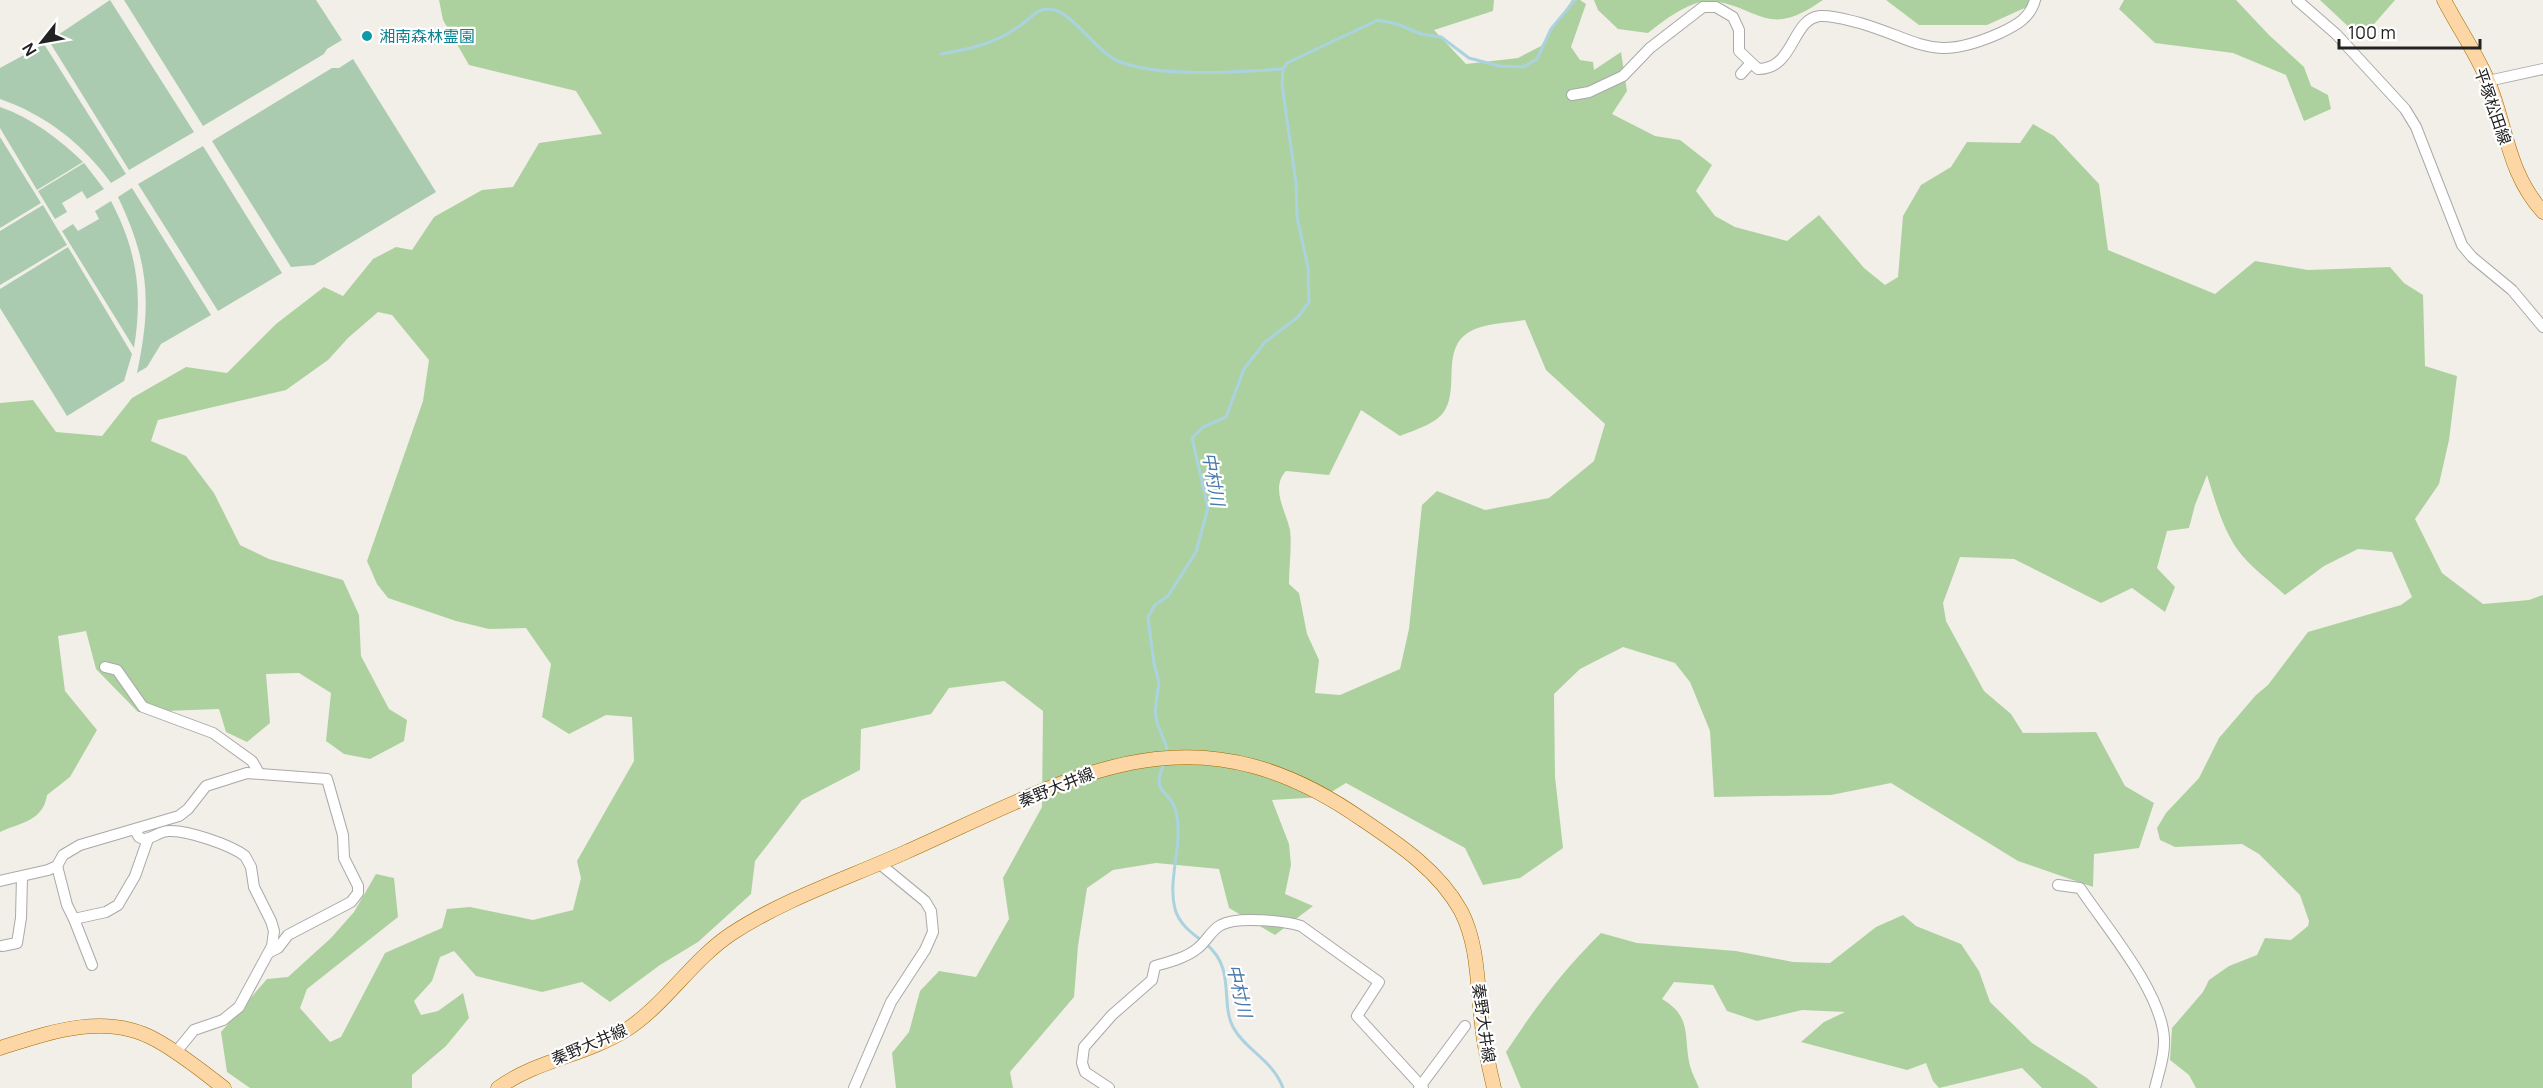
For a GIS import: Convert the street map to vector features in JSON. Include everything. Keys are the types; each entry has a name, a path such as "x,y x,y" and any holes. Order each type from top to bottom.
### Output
{"main road":[{"name":"平塚松田線","path":"2444,0 2488,81 2517,173 2530,197 2543,212"},
{"name":"秦野大井線","path":"498,1088 518,1075 616,1036 644,1017 700,960 732,934 765,915 1038,793 1092,772 1152,758 1176,757 1223,759 1279,774 1335,800 1428,868 1446,888 1462,914 1471,938 1476,963 1486,1056 1494,1088"},
{"path":"0,1048 68,1027 111,1026 135,1031 155,1039 224,1088"}],"street":[{"path":"1572,95 1589,92 1623,75 1650,48 1703,6 1716,7 1733,17 1739,30 1738,51 1758,69 1773,67 1793,45 1802,26 1816,16 1844,18 1920,45 1951,50 1985,40 2018,23 2028,17 2035,0"},
{"path":"2297,0 2336,34 2412,119 2462,245 2472,257 2512,290 2543,327"},
{"path":"1741,74 1750,64"},
{"path":"2488,81 2543,69"},
{"path":"105,667 117,670 143,707 213,733 252,761 259,773"},
{"path":"92,965 67,905 57,866 63,855 80,845 179,816 188,809 201,790 212,784 247,773 327,779 343,835 344,858 358,886 358,893 351,902 288,935 278,948 270,952"},
{"path":"135,830 139,837 148,839"},
{"path":"74,919 106,912 118,905 135,876 148,839 160,832 173,831 210,840 245,856 251,867 254,887 274,931 270,952 235,1012 223,1020 194,1030 176,1052"},
{"path":"854,1088 891,1002 925,950 933,932 931,911 925,901 880,864"},
{"path":"0,881 57,866"},
{"path":"2,946 17,944 21,918 22,877"},
{"path":"2058,885 2080,888 2151,992 2164,1036 2163,1057 2155,1088"},
{"path":"1109,1088 1085,1072 1082,1063 1084,1047 1112,1015 1152,980 1155,966 1175,960 1204,942 1224,923 1273,921 1301,926 1379,982 1357,1016 1382,1041 1421,1087 1465,1026"}],"green space":[{"path":"110,0 194,132 129,170 49,41"},
{"path":"124,0 316,0 342,40 327,49 324,54 203,126"},
{"path":"439,0 1494,0 1493,11 1434,30 1466,64 1518,58 1541,46 1572,0 1580,0 1586,4 1571,47 1580,60 1593,62 1594,70 1621,52 1627,91 1612,114 1655,136 1680,140 1712,165 1696,191 1715,216 1735,227 1787,241 1819,215 1864,268 1885,285 1898,277 1903,216 1921,185 1951,167 1967,142 2020,143 2033,124 2054,136 2099,184 2108,250 2215,294 2255,261 2308,270 2390,267 2404,283 2423,295 2425,366 2457,376 2449,440 2439,484 2415,519 2442,573 2483,604 2529,600 2543,595 2543,1088 2196,1088 2189,1075 2170,1060 2172,1028 2203,992 2209,980 2229,966 2257,955 2265,938 2291,940 2308,926 2309,921 2300,895 2259,854 2242,844 2175,847 2160,840 2157,828 2166,813 2199,778 2219,738 2256,695 2268,685 2308,632 2401,605 2412,597 2392,552 2358,549 2324,566 2285,595 2254,568 2237,549 2223,523 2207,475 2189,528 2167,531 2157,568 2175,587 2165,612 2132,588 2101,603 2014,559 1960,557 1943,603 1946,621 1984,691 2011,714 2023,733 2096,732 2125,786 2154,803 2139,848 2094,854 2093,887 2018,861 1891,783 1831,795 1714,797 1710,731 1690,682 1675,663 1623,647 1580,669 1554,694 1555,777 1563,848 1520,878 1483,885 1465,848 1346,783 1323,797 1272,800 1289,844 1291,865 1285,894 1313,906 1275,935 1229,908 1219,869 1156,863 1113,870 1087,888 1078,946 1074,997 1010,1072 1013,1088 896,1088 892,1053 909,1032 920,991 939,971 976,977 1009,919 1003,878 1042,807 1043,711 1004,681 949,688 931,714 861,729 860,770 802,800 755,861 751,894 698,942 660,965 610,1002 582,982 542,992 476,976 454,951 440,957 432,981 414,1001 421,1015 438,1011 463,993 469,1018 446,1046 412,1075 412,1088 250,1088 227,1072 221,1032 267,979 288,977 331,938 354,912 376,874 394,878 398,917 307,989 300,1008 330,1042 341,1037 385,953 442,928 447,909 470,907 533,920 573,910 581,878 577,861 634,761 632,717 606,715 569,734 542,717 551,664 526,628 489,629 456,621 388,598 377,584 367,561 423,401 429,360 392,315 378,312 348,338 328,360 286,390 158,420 151,441 186,456 214,493 240,545 269,559 343,580 359,615 361,656 389,709 407,720 404,741 370,759 344,754 326,741 331,693 299,673 266,674 270,723 247,742 226,732 219,709 138,712 96,669 86,631 58,636 65,691 97,730 70,777 47,795 41,810 30,820 0,832 0,403 33,400 56,432 102,436 132,398 186,367 227,373 276,324 324,287 343,296 373,259 396,247 412,250 434,217 482,190 513,187 539,143 602,134 576,91 469,65 443,20","holes":["1525,320 1546,370 1605,424 1594,461 1549,498 1485,510 1437,491 1422,505 1409,629 1400,669 1340,695 1315,693 1319,660 1307,634 1299,593 1289,584 1290,530 1279,492 1281,478 1286,471 1329,475 1361,410 1400,436 1437,419 1449,401 1455,348 1461,339 1475,329"]},
{"path":"1594,0 1823,0 1785,19 1771,19 1732,5 1704,1 1681,10 1648,33 1618,29 1598,10"},
{"path":"1886,0 2042,0 1987,25 1919,25"},
{"path":"2124,0 2236,0 2304,67 2311,86 2328,95 2331,109 2304,121 2286,75 2233,53 2155,43 2119,9"},
{"path":"2320,0 2395,0 2374,24 2352,30"},
{"path":"44,44 126,174 111,183 88,156 62,132 33,113 0,99 0,68"},
{"path":"353,59 436,192 314,265 291,267 212,141 332,68 339,68"},
{"path":"0,107 44,130 83,162 37,190 0,128"},
{"path":"0,137 41,203 0,228"},
{"path":"203,146 282,273 218,311 138,184"},
{"path":"84,163 104,189 87,199 82,191 62,203 67,212 55,219 38,191"},
{"path":"132,188 211,315 161,344 147,367 137,373 145,325 145,283 136,242 118,197"},
{"path":"111,201 127,237 136,272 138,308 134,348 62,231 73,224 78,231 99,219 95,211"},
{"path":"43,205 67,245 0,285 0,231"},
{"path":"68,247 132,354 124,381 67,416 0,308 0,289"},
{"path":"1903,915 1916,926 1961,944 1979,971 1990,1002 2032,1043 2087,1078 2098,1088 2042,1088 2022,1068 1939,1088 1933,1081 1926,1063 1907,1070 1801,1042 1824,1022 1845,1012 1802,1010 1757,1021 1727,1011 1713,985 1674,982 1662,999 1672,1006 1683,1020 1690,1066 1699,1088 1521,1088 1506,1052 1550,990 1601,933 1637,943 1736,951 1793,962 1830,963 1876,927"}],"waterway":[{"name":"中村川","path":"1166,754 1167,748 1155,711 1159,682 1154,664 1148,617 1155,605 1168,596 1196,552 1208,508 1192,438 1203,427 1226,417 1244,369 1265,342 1298,317 1309,302 1308,267 1297,217 1296,182 1282,85 1283,69 1287,63 1378,20 1397,24 1421,34 1441,37 1469,58 1499,66 1523,67 1537,59 1551,29 1575,0"},
{"path":"941,54 991,42 1009,33 1037,13 1049,9 1066,16 1110,56 1135,66 1176,72 1283,69"},
{"name":"中村川","path":"1164,763 1160,774 1160,787 1173,804 1178,824 1173,886 1175,909 1182,923 1201,940"},
{"name":"中村川","path":"1206,944 1221,964 1226,985 1229,1017 1233,1027 1244,1042 1273,1070 1283,1088"}],"place":[{"name":"湘南森林霊園","path":"367,36"}]}
